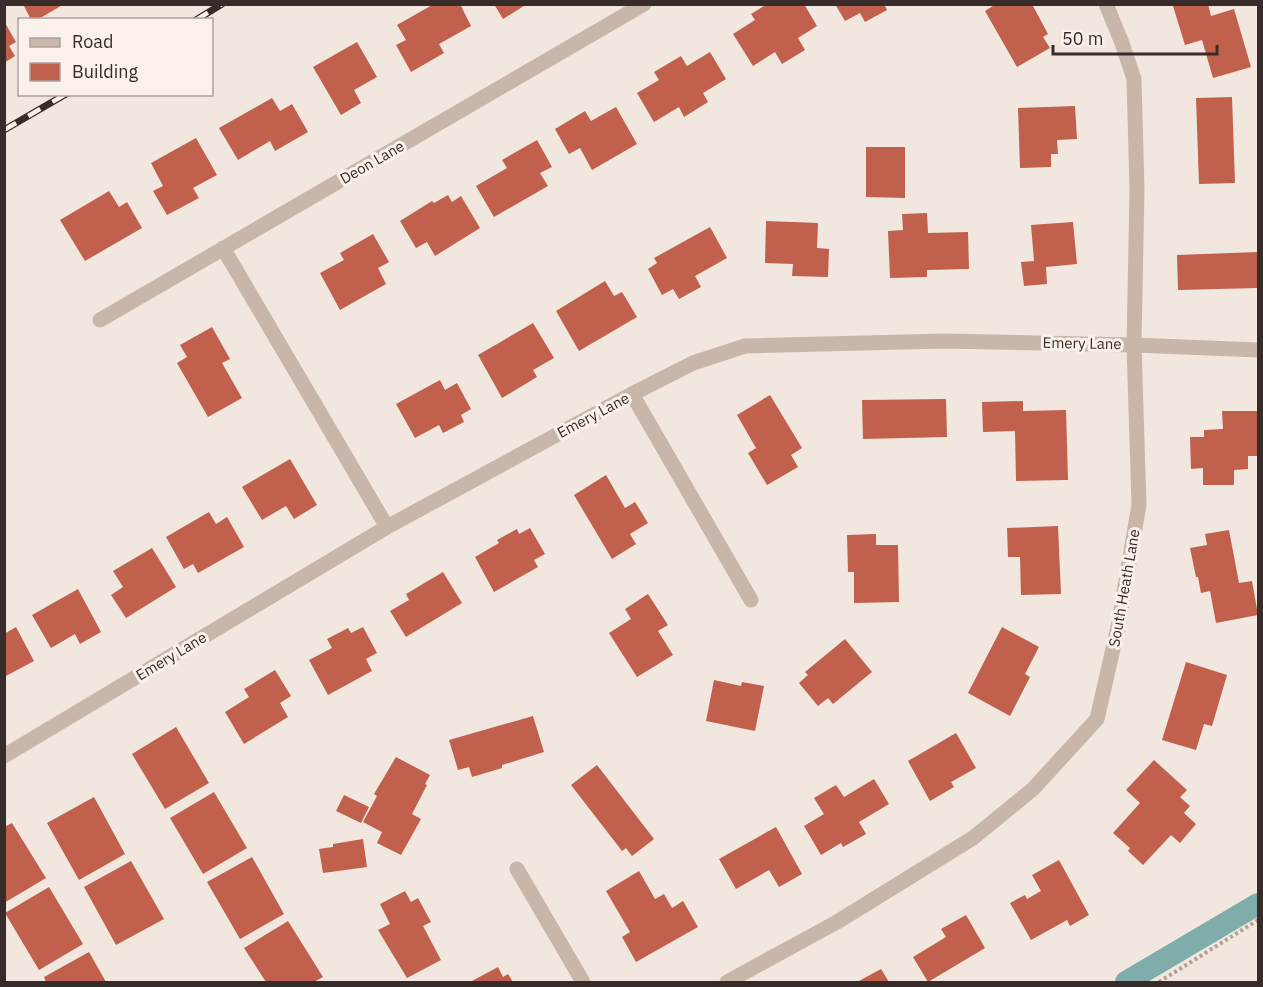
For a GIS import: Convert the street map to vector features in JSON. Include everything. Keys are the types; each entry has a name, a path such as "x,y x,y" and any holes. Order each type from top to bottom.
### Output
{"street":[{"name":"Deon Lane","path":"100,320 644,4"},
{"name":"South Heath Lane","path":"727,982 837,922 973,838 1033,789 1097,719 1118,627 1138,505 1134,345 1137,189 1134,79 1106,4"},
{"path":"224,248 387,526"},
{"name":"Emery Lane","path":"4,756 387,526 693,363 745,346 944,341 1258,350"},
{"path":"632,394 751,600"},
{"path":"517,869 583,982"}],"path":[{"path":"1159,982 1258,920"}],"building":[{"path":"23,4 64,4 40,18 30,18"},
{"path":"434,4 460,4 471,26 439,44 444,53 411,72 396,45 406,40 397,25"},
{"path":"494,4 527,4 503,19"},
{"path":"767,4 804,4 817,26 798,38 805,50 782,64 775,52 753,66 733,34 755,20 751,14"},
{"path":"835,4 884,4 887,10 865,22 860,13 845,21"},
{"path":"996,4 1032,4 1048,34 1043,37 1050,48 1017,67 985,11"},
{"path":"1208,4 1211,16 1234,9 1251,67 1213,78 1202,40 1185,45 1173,6"},
{"path":"4,21 16,42 9,46 15,56 4,63"},
{"path":"357,42 377,77 354,90 361,103 341,115 313,67"},
{"path":"710,52 726,79 703,93 708,102 684,117 679,107 654,122 637,93 659,80 654,72 681,56 687,66"},
{"path":"1232,97 1235,183 1199,184 1196,98"},
{"path":"272,98 280,111 292,104 308,132 275,151 270,141 238,160 219,128"},
{"path":"1075,106 1077,139 1057,140 1058,154 1051,154 1051,167 1020,168 1018,108"},
{"path":"616,107 637,144 592,170 580,148 569,154 555,129 585,111 591,121"},
{"path":"196,138 217,175 193,188 199,198 167,215 153,191 163,186 151,163"},
{"path":"537,140 552,167 540,173 548,186 494,217 476,186 507,168 502,160"},
{"path":"866,147 905,147 905,198 866,197"},
{"path":"109,191 119,207 127,202 142,228 85,261 60,220"},
{"path":"448,195 452,202 461,196 480,228 435,256 427,242 416,248 400,221 432,201 434,203"},
{"path":"927,213 928,233 968,232 969,269 927,270 927,277 890,278 888,231 903,230 902,214"},
{"path":"766,221 818,223 817,248 829,249 828,277 792,276 793,264 765,263"},
{"path":"1073,222 1077,264 1046,267 1047,284 1024,286 1021,262 1034,261 1031,225"},
{"path":"710,227 727,258 695,276 701,287 679,299 673,289 662,295 648,269 657,263 654,258"},
{"path":"373,234 389,262 378,268 386,284 340,310 320,273 344,260 340,253"},
{"path":"1258,252 1258,288 1178,290 1177,255"},
{"path":"605,281 614,296 622,292 637,317 579,351 556,311"},
{"path":"533,323 554,358 533,370 537,377 502,398 478,355"},
{"path":"212,327 230,359 222,363 242,398 208,417 177,363 187,357 180,345"},
{"path":"440,380 445,390 457,383 471,409 461,415 464,422 443,433 439,425 415,438 396,404"},
{"path":"770,395 802,448 791,455 798,467 767,485 748,453 756,448 737,415"},
{"path":"946,399 947,437 863,439 862,400"},
{"path":"1023,401 1023,411 1066,410 1068,480 1016,481 1015,431 983,432 982,402"},
{"path":"1222,411 1258,411 1258,456 1248,456 1248,469 1234,470 1234,485 1203,485 1203,468 1191,469 1190,437 1204,437 1204,430 1223,429"},
{"path":"290,459 317,505 294,519 286,506 262,520 242,487"},
{"path":"606,475 625,508 635,502 648,523 630,534 636,544 612,559 574,495"},
{"path":"209,512 216,524 227,517 244,547 198,573 193,564 184,569 166,537"},
{"path":"1058,526 1061,594 1021,595 1020,557 1008,557 1007,528"},
{"path":"530,528 545,554 534,560 538,567 494,592 475,557 499,543 497,540 517,529 519,534"},
{"path":"1229,530 1239,583 1252,581 1258,615 1216,623 1210,591 1201,593 1190,548 1207,545 1205,534"},
{"path":"876,534 876,545 898,545 899,602 854,603 854,572 848,572 847,535"},
{"path":"152,548 176,587 126,618 111,595 123,587 113,571"},
{"path":"443,572 462,603 406,637 390,611 409,600 406,594"},
{"path":"78,589 101,632 80,644 75,634 51,648 32,615"},
{"path":"648,594 668,625 658,631 673,655 637,677 609,633 631,619 625,609"},
{"path":"16,627 34,661 4,677 4,634"},
{"path":"363,627 377,653 366,659 372,671 328,695 309,660 332,648 327,639 348,628 351,633"},
{"path":"1002,627 1039,647 1025,674 1030,677 1010,716 968,693"},
{"path":"845,639 872,672 833,704 828,698 818,706 799,683 808,675 805,672"},
{"path":"1186,662 1227,675 1212,726 1204,724 1196,750 1162,740"},
{"path":"275,670 291,696 280,703 288,717 244,744 225,712 249,697 244,689"},
{"path":"714,680 741,686 742,682 764,686 755,731 706,721"},
{"path":"533,716 544,752 472,777 469,767 458,770 449,740"},
{"path":"176,727 209,783 165,809 132,754"},
{"path":"956,733 976,768 951,782 954,787 930,801 908,761"},
{"path":"396,757 430,775 412,814 421,819 401,855 377,843 382,832 363,822 377,796 374,794"},
{"path":"1154,760 1187,790 1180,797 1190,806 1184,813 1196,824 1180,843 1171,835 1143,865 1128,851 1130,848 1113,833 1140,803 1126,790"},
{"path":"597,765 654,839 632,856 626,848 622,851 571,785"},
{"path":"874,779 889,804 859,822 866,834 843,847 841,843 821,855 804,826 824,814 814,798 836,785 844,797"},
{"path":"214,792 247,848 203,874 170,818"},
{"path":"344,795 369,807 361,823 336,811"},
{"path":"94,797 125,854 79,880 47,823"},
{"path":"12,823 46,878 4,903 4,827"},
{"path":"776,827 802,874 779,887 769,870 736,889 719,859"},
{"path":"363,839 367,867 323,873 319,849"},
{"path":"252,857 284,914 240,939 207,882"},
{"path":"1059,860 1089,915 1070,926 1067,920 1031,940 1010,903 1025,895 1027,899 1041,891 1032,875"},
{"path":"131,861 164,919 116,945 84,887"},
{"path":"639,871 655,899 664,894 672,908 683,901 698,927 636,962 622,937 630,932 606,891"},
{"path":"49,887 83,944 39,970 5,913"},
{"path":"405,891 411,902 418,898 431,922 423,926 441,960 407,978 378,930 390,924 380,904"},
{"path":"966,915 985,948 928,982 913,957 946,937 941,929"},
{"path":"288,921 323,977 314,982 266,982 244,948"},
{"path":"89,952 106,982 46,982 44,977"},
{"path":"498,967 503,977 508,974 513,982 470,982"},
{"path":"881,969 889,982 857,982"}],"waterway":[{"path":"1126,982 1258,904"}],"railway":[{"path":"199,18 222,4"},
{"path":"4,130 63,96"}]}
